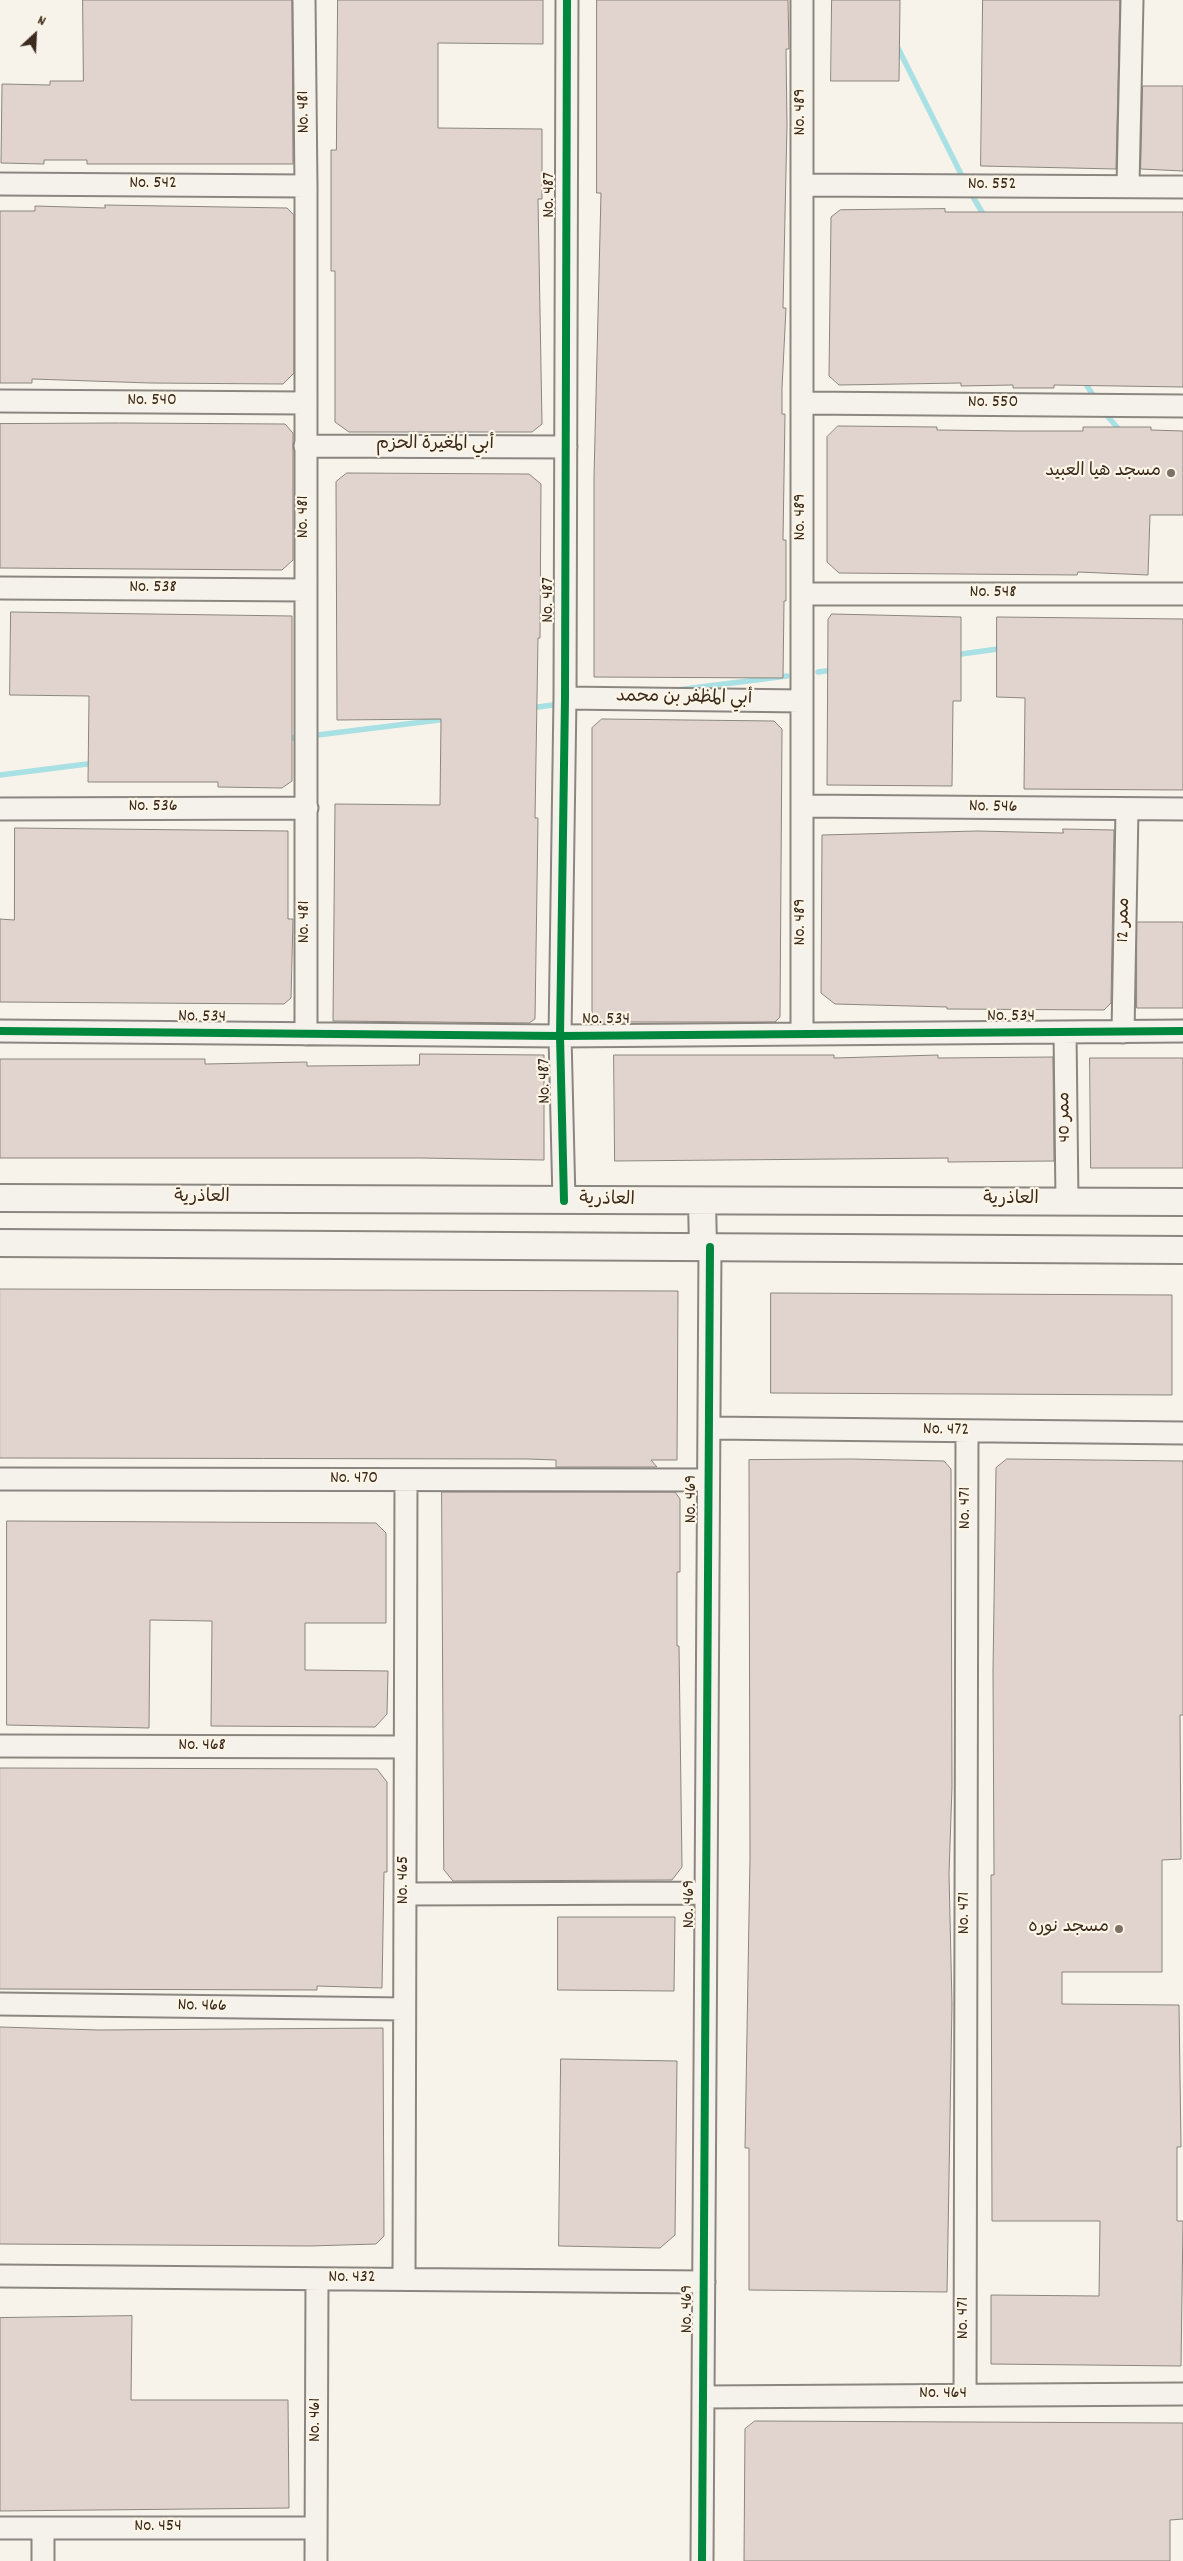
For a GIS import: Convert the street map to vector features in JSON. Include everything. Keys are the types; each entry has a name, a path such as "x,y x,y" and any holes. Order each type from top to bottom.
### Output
{"street":[{"name":"No. 481","path":"304,0 306,186 306,1034"},
{"name":"No. 487","path":"564,1201 560,1036 565,698 567,0"},
{"name":"No. 489","path":"802,0 802,1034"},
{"path":"1128,186 1132,0"},
{"name":"No. 542","path":"0,184 306,186"},
{"name":"No. 552","path":"802,185 1183,187"},
{"name":"No. 540","path":"0,401 305,403"},
{"name":"No. 550","path":"802,403 1183,406"},
{"name":"أبي المغيرة الحزم","path":"305,446 566,446"},
{"name":"No. 538","path":"0,588 306,590"},
{"name":"No. 548","path":"802,594 1183,594"},
{"name":"أبي المظفر بن محمد","path":"565,698 802,701"},
{"name":"No. 546","path":"803,806 1183,809"},
{"name":"No. 536","path":"0,808 307,808"},
{"name":"ممر 12","path":"1124,1032 1127,809"},
{"name":"No. 534","path":"0,1031 560,1036 1183,1031"},
{"name":"ممر 40","path":"1064,1032 1067,1201"},
{"name":"العاذرية","path":"0,1198 702,1202 1183,1202"},
{"path":"702,1202 707,1247"},
{"path":"0,1243 1183,1250"},
{"name":"No. 469","path":"702,2561 709,1428 707,1247"},
{"name":"No. 472","path":"709,1428 1183,1433"},
{"name":"No. 471","path":"964,2395 967,1431"},
{"name":"No. 470","path":"0,1479 708,1480"},
{"name":"No. 465","path":"404,2279 406,1480"},
{"name":"No. 468","path":"0,1746 405,1748"},
{"path":"404,1894 706,1893"},
{"name":"No. 466","path":"0,2004 404,2010"},
{"name":"No. 432","path":"0,2276 704,2282"},
{"name":"No. 461","path":"316,2561 317,2279"},
{"name":"No. 464","path":"703,2397 1183,2394"},
{"name":"No. 454","path":"0,2528 316,2528"},
{"path":"43,2528 43,2561"}],"building":[{"path":"83,0 292,0 293,164 87,164 87,160 44,160 44,164 1,163 2,84 50,85 50,81 83,81"},
{"path":"338,0 543,0 543,44 438,43 438,128 542,129 542,199 538,199 542,424 532,432 349,432 335,422 335,271 331,271 331,150 336,150"},
{"path":"597,0 788,0 789,49 786,49 787,125 783,308 786,308 782,388 782,414 785,414 783,540 786,540 783,678 594,677 594,477 601,193 597,193"},
{"path":"832,0 900,0 899,81 831,81"},
{"path":"983,0 1120,0 1116,169 981,166"},
{"path":"1143,86 1183,86 1183,171 1141,169"},
{"path":"105,205 287,208 294,215 294,373 283,384 150,383 32,379 32,383 0,383 0,211 35,211 35,206 105,208"},
{"path":"945,209 945,212 1183,212 1183,387 1054,385 1054,388 1013,388 1013,385 961,386 961,383 839,385 829,376 831,217 840,210"},
{"path":"0,424 285,424 293,433 293,560 282,570 0,568"},
{"path":"838,426 937,427 937,430 1013,431 1083,431 1083,427 1151,427 1151,430 1183,431 1183,515 1150,515 1148,575 1078,572 1077,575 839,573 827,562 827,437"},
{"path":"347,473 529,474 541,484 540,638 538,638 535,818 538,818 535,1019 529,1023 333,1021 335,804 440,805 441,719 337,720 336,482"},
{"path":"11,612 292,616 292,781 282,788 218,787 218,782 88,782 89,696 10,695"},
{"path":"832,614 961,617 961,701 953,701 952,786 827,785 828,620"},
{"path":"997,617 1183,619 1183,790 1024,789 1025,698 997,697"},
{"path":"602,719 774,721 782,729 780,1017 775,1022 597,1022 592,1016 592,728"},
{"path":"15,828 288,831 288,919 293,919 291,998 284,1004 0,1002 0,919 14,920"},
{"path":"1063,829 1114,830 1111,1003 1104,1010 947,1009 947,1007 835,1004 821,993 822,835 977,831 1063,833"},
{"path":"1137,922 1183,922 1183,1008 1137,1008"},
{"path":"420,1054 544,1055 544,1160 419,1158 0,1158 0,1059 205,1059 205,1064 307,1062 307,1066 419,1065"},
{"path":"614,1055 834,1055 834,1058 938,1055 938,1058 1053,1057 1054,1161 948,1162 948,1158 615,1161"},
{"path":"1090,1058 1183,1058 1183,1168 1091,1168"},
{"path":"0,1289 678,1291 677,1460 651,1460 657,1467 556,1467 556,1460 528,1459 0,1458"},
{"path":"771,1293 1172,1295 1172,1395 771,1393"},
{"path":"852,1459 944,1461 951,1469 952,1787 949,1874 952,2004 947,2292 749,2290 749,2148 745,2148 750,1858 749,1460"},
{"path":"1007,1459 1183,1461 1183,1715 1180,1715 1181,1859 1162,1860 1162,1972 1062,1972 1062,2004 1179,2005 1181,2147 1177,2147 1177,2221 1183,2221 1181,2366 991,2364 991,2295 1099,2296 1100,2221 992,2221 991,1875 994,1875 993,1671 996,1468"},
{"path":"442,1492 675,1492 680,1499 680,1572 677,1572 677,1646 679,1646 682,1867 672,1880 453,1881 444,1870"},
{"path":"7,1521 376,1523 386,1533 386,1623 305,1623 305,1670 388,1671 387,1714 375,1727 211,1726 212,1621 150,1620 149,1728 7,1725"},
{"path":"0,1768 377,1769 387,1782 387,1872 384,1872 382,1988 317,1986 317,1990 0,1989"},
{"path":"558,1917 675,1917 674,1991 558,1990"},
{"path":"0,2027 99,2030 383,2028 384,2236 376,2244 310,2246 0,2244"},
{"path":"561,2059 677,2061 675,2235 660,2248 559,2246"},
{"path":"132,2316 131,2400 288,2400 289,2508 0,2511 0,2318"},
{"path":"755,2421 1183,2423 1183,2519 1170,2520 1170,2561 744,2561 745,2429"}],"waterway":[{"path":"896,44 965,182"},
{"path":"969,190 986,219"},
{"path":"1084,381 1096,400"},
{"path":"1104,412 1121,432"},
{"path":"954,655 1005,648"},
{"path":"818,672 833,670"},
{"path":"677,690 787,676"},
{"path":"530,708 561,704"},
{"path":"285,739 447,719"},
{"path":"0,775 95,763"}],"cycle path":[{"path":"564,1201 560,1036 565,698 567,0"},
{"path":"0,1031 560,1036 1183,1031"},
{"path":"702,2561 710,1247"}],"place":[{"name":"مسجد هيا العبيد","path":"1171,473"},
{"name":"مسجد نوره","path":"1119,1929"}]}
